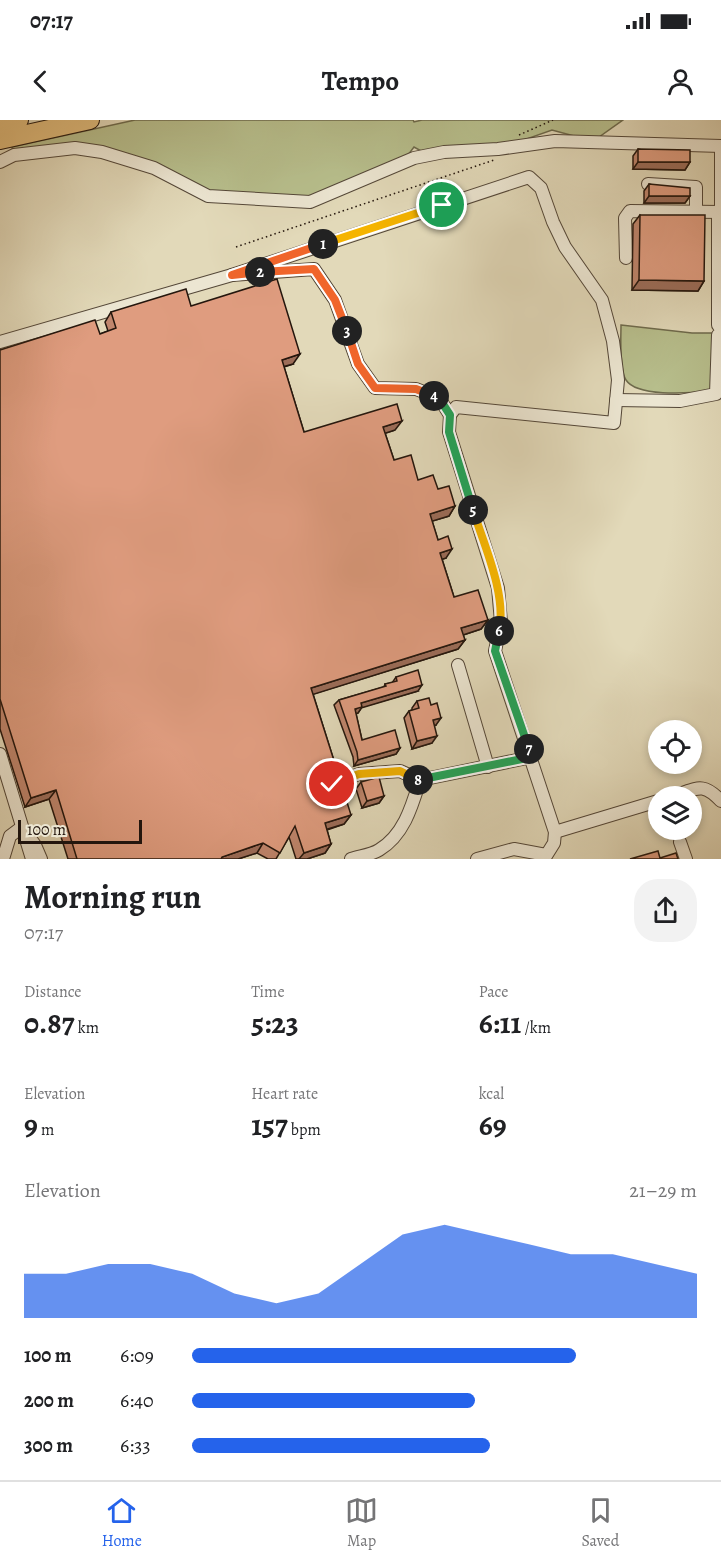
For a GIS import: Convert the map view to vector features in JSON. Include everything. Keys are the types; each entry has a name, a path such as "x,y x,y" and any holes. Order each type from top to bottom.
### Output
{"highway":[{"path":"0,124 19,120"},
{"path":"0,140 90,120"}],"street":[{"path":"0,162 14,155 75,148 102,152 154,168 208,196 310,202 414,158 444,152 498,149 555,141 721,146 716,394 680,401 616,400"},
{"path":"0,342 232,275 529,177 541,188 565,247 602,300 613,341 618,380 614,423 456,407 450,415 449,432 498,588 501,622 495,651 555,832 554,843 545,857 514,849 477,859"},
{"path":"648,184 696,187 696,212"},
{"path":"626,258 626,218 630,211 720,212"},
{"path":"232,275 314,269 335,300 358,364 375,388 416,389 439,398 450,415"},
{"path":"458,665 488,767"},
{"path":"0,754 32,859"},
{"path":"332,784 359,774 400,771 420,780 532,757"},
{"path":"351,859 380,855 411,811 420,780"},
{"path":"702,788 710,789 721,801"},
{"path":"555,832 648,804"},
{"path":"3,859 10,836 22,827"},
{"path":"22,827 35,845 41,859"},
{"path":"680,842 686,859"}],"path":[{"path":"520,134 553,120"},
{"path":"236,247 494,160 498,149"}],"green space":[{"path":"135,120 413,120 414,122 422,120 623,120 599,137 574,136 552,130 498,149 423,152 414,147 408,155 300,200 208,196 102,152 14,155 12,147"},
{"path":"621,325 692,333 721,333 721,391 670,393 643,390 633,386 626,380 622,369"}],"building":[{"path":"638,149 690,150 690,162 638,162"},
{"path":"649,184 690,188 690,196 649,196"},
{"path":"640,215 705,215 704,281 639,280"},
{"path":"277,279 300,354 282,360 304,432 397,404 402,421 383,427 394,460 411,455 418,480 433,475 438,489 449,486 455,506 430,514 438,540 448,536 452,549 440,553 454,597 478,590 488,620 461,628 465,640 311,688 336,767 332,770 331,777 334,781 341,783 351,815 325,823 331,844 304,853 295,826 280,853 263,843 221,859 77,859 56,790 31,798 0,699 0,350 95,320 100,334 116,328 111,312 186,289 191,306"},
{"path":"418,670 422,685 361,703 362,707 355,709 362,740 395,730 400,748 358,760 339,700 386,686 385,684 397,681 396,677"},
{"path":"429,698 431,705 437,703 441,718 433,720 437,736 417,741 409,711 419,708 417,701"},
{"path":"379,777 384,796 367,801 361,782"},
{"path":"658,851 660,858 676,853 678,859 630,859"}],"route":[{"path":"332,784 359,774 400,771 420,780 532,757 495,651 501,622 498,588 449,432 450,415 439,398 416,389 375,388 358,364 335,300 314,269 232,275 442,205"}]}
